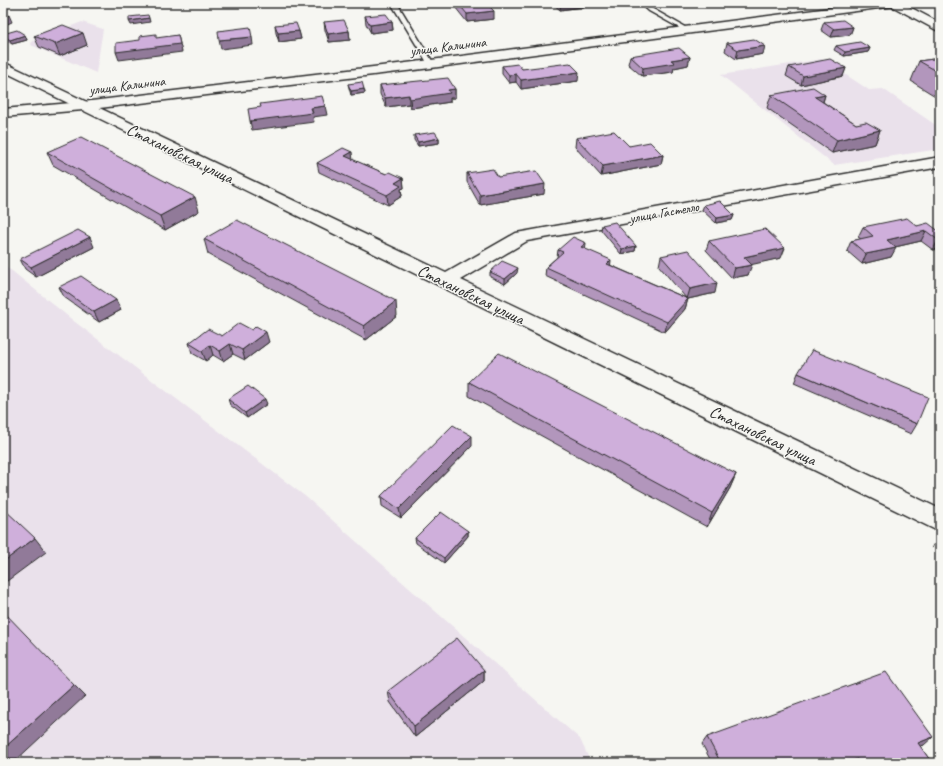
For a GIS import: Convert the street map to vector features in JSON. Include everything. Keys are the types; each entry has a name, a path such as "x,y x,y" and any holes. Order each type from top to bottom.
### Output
{"street":[{"name":"улица Калинина","path":"3,113 82,106 432,64 895,3"},
{"path":"895,3 940,28"},
{"name":"Стахановская улица","path":"3,66 82,106 940,521"},
{"name":"улица Гастелло","path":"445,281 522,238 940,162"}],"lane":[{"path":"394,3 432,64"},
{"path":"643,3 651,10 687,30"}],"shaded area":[{"path":"82,22 103,29 96,73 31,45 32,41"},
{"path":"822,59 869,90 883,89 940,128 940,149 834,165 721,75"},
{"path":"3,266 12,271 75,322 306,497 580,739 591,763 3,763"}],"building":[{"path":"458,3 486,3 494,11 467,14"},
{"path":"3,12 9,15 3,16"},
{"path":"386,14 392,22 370,25 365,16"},
{"path":"148,15 149,18 129,21 129,17"},
{"path":"344,20 349,31 328,34 324,22"},
{"path":"843,20 853,27 834,29 824,22"},
{"path":"296,23 299,31 278,33 275,25"},
{"path":"63,25 83,33 55,44 34,36"},
{"path":"250,27 252,37 219,40 218,31"},
{"path":"17,30 25,35 10,40 3,35 3,34"},
{"path":"156,34 156,38 178,35 180,44 116,52 116,43 140,40 140,36"},
{"path":"754,39 765,46 738,50 727,43"},
{"path":"860,42 870,48 845,52 836,46"},
{"path":"679,48 690,57 671,60 675,63 643,68 630,56"},
{"path":"940,58 940,73 919,61"},
{"path":"830,59 846,68 803,76 789,67"},
{"path":"570,63 579,72 521,80 516,74 509,75 502,66 518,64 522,69"},
{"path":"448,78 455,89 448,90 450,93 410,99 409,95 385,98 380,85"},
{"path":"362,82 364,89 351,91 348,84"},
{"path":"813,87 825,95 815,97 856,124 866,122 880,130 837,140 771,95"},
{"path":"322,96 325,106 311,108 313,113 250,121 248,109 261,107 260,104"},
{"path":"614,131 629,146 650,142 663,155 603,166 576,138"},
{"path":"435,132 439,138 418,142 414,135"},
{"path":"81,137 195,197 160,216 47,152"},
{"path":"343,148 352,152 345,156 386,174 390,172 403,178 395,183 401,186 387,195 317,163"},
{"path":"493,169 498,177 536,171 545,184 480,195 467,173"},
{"path":"720,201 734,215 717,218 704,205"},
{"path":"907,218 917,226 928,223 940,232 940,240 926,231 887,240 896,248 866,254 851,241 873,236 863,227"},
{"path":"237,220 396,301 364,326 204,239"},
{"path":"615,222 636,246 622,249 602,225"},
{"path":"765,229 785,248 744,257 752,265 735,268 709,241"},
{"path":"78,230 90,237 31,267 20,259"},
{"path":"573,237 586,243 581,247 611,260 607,264 688,299 667,322 546,267 563,252 558,250"},
{"path":"688,250 717,283 690,289 661,256"},
{"path":"502,261 518,268 505,279 490,272"},
{"path":"81,276 116,300 94,312 59,287"},
{"path":"239,323 252,330 256,326 266,332 242,350 230,344 220,351 210,345 202,351 189,343 208,329 222,336"},
{"path":"812,350 928,397 917,424 798,373"},
{"path":"499,353 736,474 712,513 469,382"},
{"path":"248,386 265,399 245,413 228,399"},
{"path":"453,425 472,436 399,509 381,496"},
{"path":"3,508 35,538 3,562"},
{"path":"441,512 468,531 444,558 415,538"},
{"path":"3,611 74,685 3,749"},
{"path":"457,638 484,670 414,726 388,691"},
{"path":"886,672 933,737 918,743 932,763 859,763 857,759 848,763 721,763 707,737"}]}
